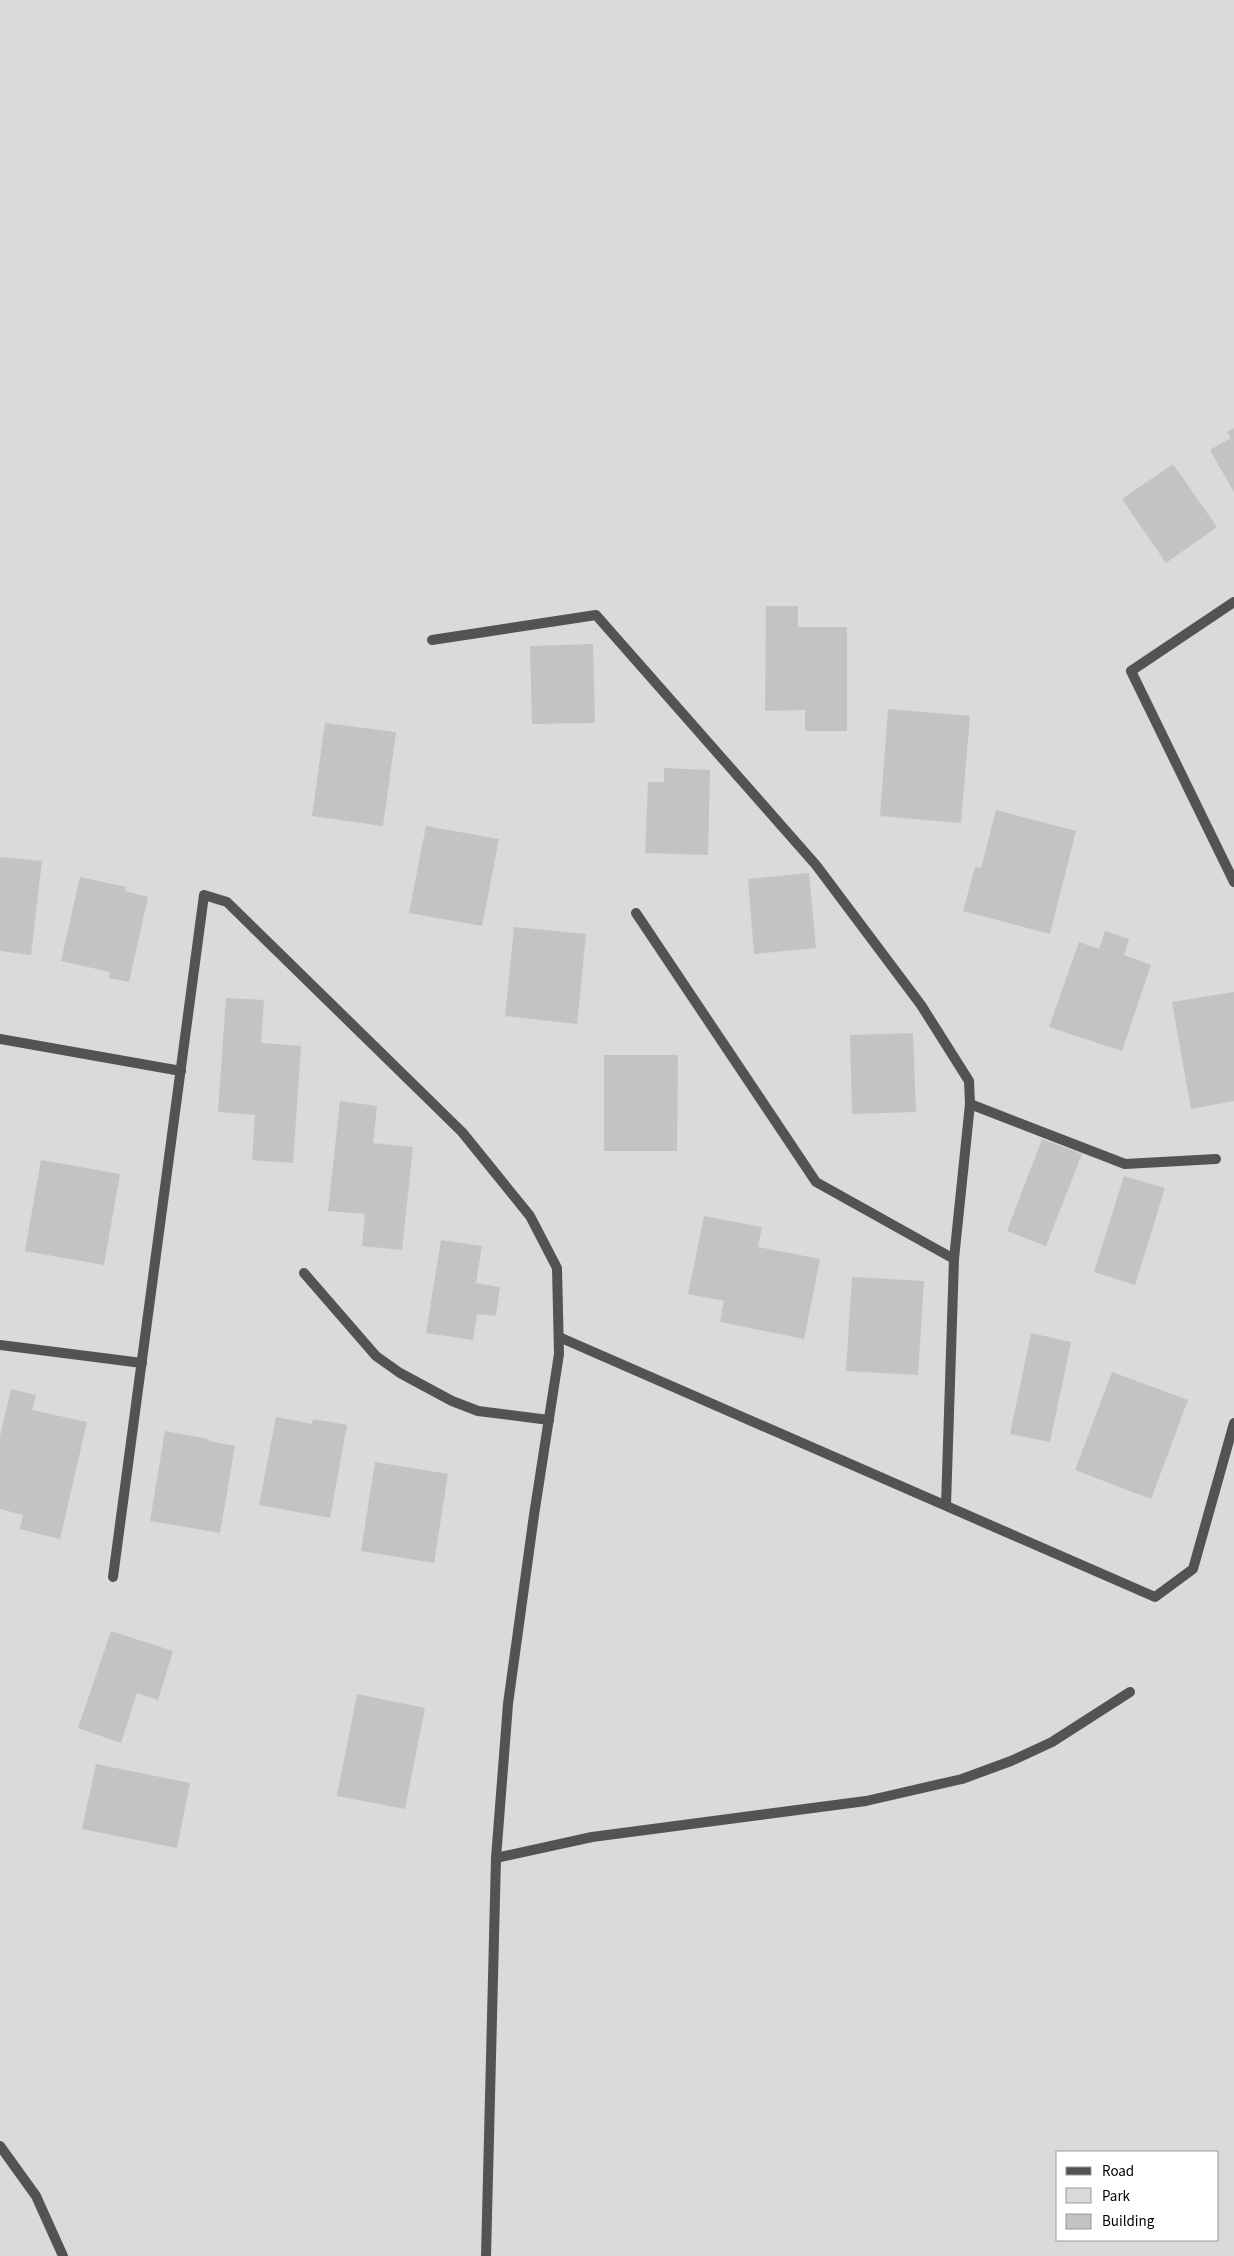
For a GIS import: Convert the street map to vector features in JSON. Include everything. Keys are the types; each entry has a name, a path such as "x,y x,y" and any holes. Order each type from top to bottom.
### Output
{"street":[{"path":"1234,602 1131,671 1234,882"},
{"path":"432,640 596,615 816,865 920,1005 969,1081 970,1104 954,1259 946,1505"},
{"path":"113,1577 204,895 227,902 462,1132 530,1216 557,1268 559,1354 508,1704 496,1858 486,2256"},
{"path":"636,912 816,1182 954,1259"},
{"path":"0,1039 181,1071"},
{"path":"970,1104 1126,1164 1216,1159"},
{"path":"304,1273 376,1356 400,1373 443,1397 478,1411 549,1420"},
{"path":"559,1337 1155,1597 1193,1569 1234,1423"},
{"path":"0,1345 142,1363"},
{"path":"496,1858 592,1837 866,1801 962,1779 1011,1761 1052,1742 1130,1692"},
{"path":"0,2146 36,2196 63,2256"}],"green space":[{"path":"0,0 1234,0 1234,2256 0,2256"}],"building":[{"path":"1234,428 1234,492 1210,450 1231,438 1227,432"},
{"path":"1173,464 1217,527 1166,563 1122,499"},
{"path":"766,606 798,606 798,627 847,627 847,731 805,731 805,710 765,711"},
{"path":"593,644 595,723 532,724 530,646"},
{"path":"888,709 970,716 961,823 880,816"},
{"path":"325,723 396,732 383,826 312,816"},
{"path":"664,768 710,770 708,855 645,853 648,782 664,782"},
{"path":"996,810 1076,831 1050,934 963,911 975,867 981,868"},
{"path":"426,826 499,839 482,926 409,913"},
{"path":"0,857 42,861 31,955 0,951"},
{"path":"809,873 816,948 754,954 748,879"},
{"path":"80,877 126,887 125,891 148,897 129,982 109,978 110,972 61,961"},
{"path":"514,927 586,934 577,1024 505,1016"},
{"path":"1105,931 1129,939 1124,955 1151,965 1122,1051 1049,1027 1079,942 1099,949"},
{"path":"1234,992 1234,1101 1191,1109 1172,1002"},
{"path":"226,998 264,1000 261,1043 301,1046 293,1163 252,1160 255,1115 218,1112"},
{"path":"913,1033 916,1112 852,1114 850,1035"},
{"path":"604,1055 678,1055 677,1151 604,1151"},
{"path":"340,1101 377,1106 373,1143 413,1147 402,1250 362,1246 365,1214 328,1211"},
{"path":"1042,1139 1082,1154 1046,1246 1007,1231"},
{"path":"41,1160 120,1174 104,1265 25,1251"},
{"path":"1124,1176 1165,1188 1135,1285 1094,1272"},
{"path":"704,1216 762,1227 758,1247 820,1259 804,1339 720,1322 724,1301 688,1294"},
{"path":"441,1240 482,1246 476,1283 500,1287 496,1316 477,1314 473,1340 426,1333"},
{"path":"852,1277 924,1281 918,1375 846,1371"},
{"path":"1031,1333 1071,1342 1050,1442 1010,1434"},
{"path":"1112,1372 1188,1400 1151,1499 1075,1470"},
{"path":"11,1389 36,1395 32,1410 87,1422 60,1539 20,1529 23,1515 0,1509 0,1436"},
{"path":"276,1417 312,1424 313,1419 347,1425 330,1518 259,1505"},
{"path":"165,1431 235,1446 220,1533 150,1521"},
{"path":"375,1462 448,1474 434,1563 361,1551"},
{"path":"111,1631 173,1651 158,1700 137,1693 121,1743 78,1728"},
{"path":"357,1694 425,1708 405,1809 337,1796"},
{"path":"96,1764 190,1783 177,1848 82,1829"}]}
